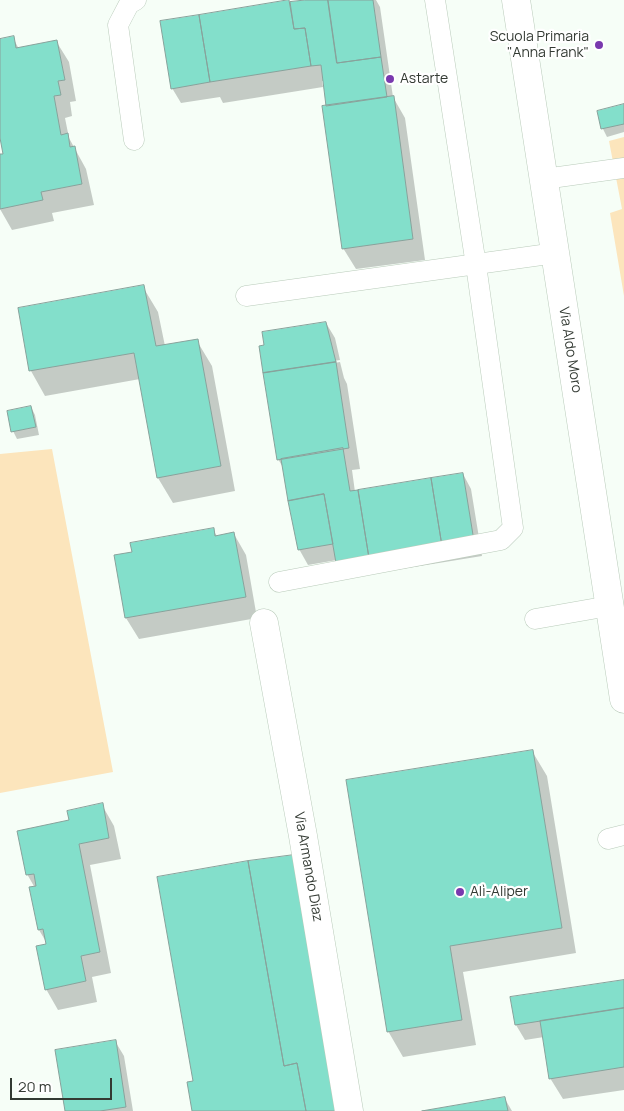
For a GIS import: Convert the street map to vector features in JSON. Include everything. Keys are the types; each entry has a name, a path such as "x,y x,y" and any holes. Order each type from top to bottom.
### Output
{"street":[{"name":"Via Aldo Moro","path":"516,0 624,699"},
{"name":"Via Armando Diaz","path":"264,623 303,836 349,1111"}],"lane":[{"path":"134,140 118,26 128,4 136,0"},
{"path":"279,582 501,540 513,528 476,265 434,0"},
{"path":"544,179 624,168"},
{"path":"246,296 556,253"},
{"path":"534,619 609,606"}],"shaded area":[{"path":"624,137 624,296 610,213 622,209 609,141"},
{"path":"52,449 113,772 0,793 0,454"}],"building":[{"path":"289,0 294,29 305,28 311,66 210,82 199,15"},
{"path":"328,0 337,63 381,57 387,97 326,106 321,65 311,66 305,28 294,29 290,2"},
{"path":"328,0 373,0 381,57 337,63"},
{"path":"199,15 210,82 171,89 160,21"},
{"path":"14,36 16,48 57,40 65,80 58,81 61,95 54,96 61,135 68,133 70,147 75,146 82,184 41,192 43,200 0,209 0,154 3,154 0,138 0,39"},
{"path":"394,96 413,239 342,249 322,106"},
{"path":"624,104 624,124 601,129 597,111"},
{"path":"144,285 156,346 198,339 221,466 157,478 134,353 29,371 18,308"},
{"path":"326,322 336,362 263,373 259,346 264,345 262,332"},
{"path":"336,362 349,448 277,460 263,373"},
{"path":"31,406 36,427 11,432 7,411"},
{"path":"343,448 350,491 358,490 369,558 336,563 324,494 288,501 281,459"},
{"path":"463,473 474,541 442,546 431,478"},
{"path":"431,478 442,546 369,558 358,490"},
{"path":"324,494 333,544 298,550 288,501"},
{"path":"214,528 215,536 234,532 246,597 125,618 114,555 132,552 130,543"},
{"name":"Alì-Aliper","path":"533,750 562,928 450,946 462,1020 387,1032 346,780"},
{"path":"103,803 109,838 79,844 100,952 81,956 86,981 45,990 36,946 46,944 43,929 38,930 29,887 36,886 34,874 26,875 17,831 69,820 67,811"},
{"path":"294,855 337,1111 306,1111 297,1063 284,1066 248,861"},
{"path":"248,861 284,1066 297,1063 306,1111 192,1111 187,1082 193,1081 157,877"},
{"path":"624,980 624,1008 515,1025 510,997"},
{"path":"624,1008 624,1067 549,1079 540,1021"},
{"path":"116,1040 126,1107 100,1111 65,1111 55,1050"},
{"path":"505,1097 508,1111 422,1111"}],"place":[{"name":"Scuola Primaria \"Anna Frank\"","path":"599,45"},
{"name":"Astarte","path":"390,79"},
{"name":"Alì-Aliper","path":"460,892"}]}
